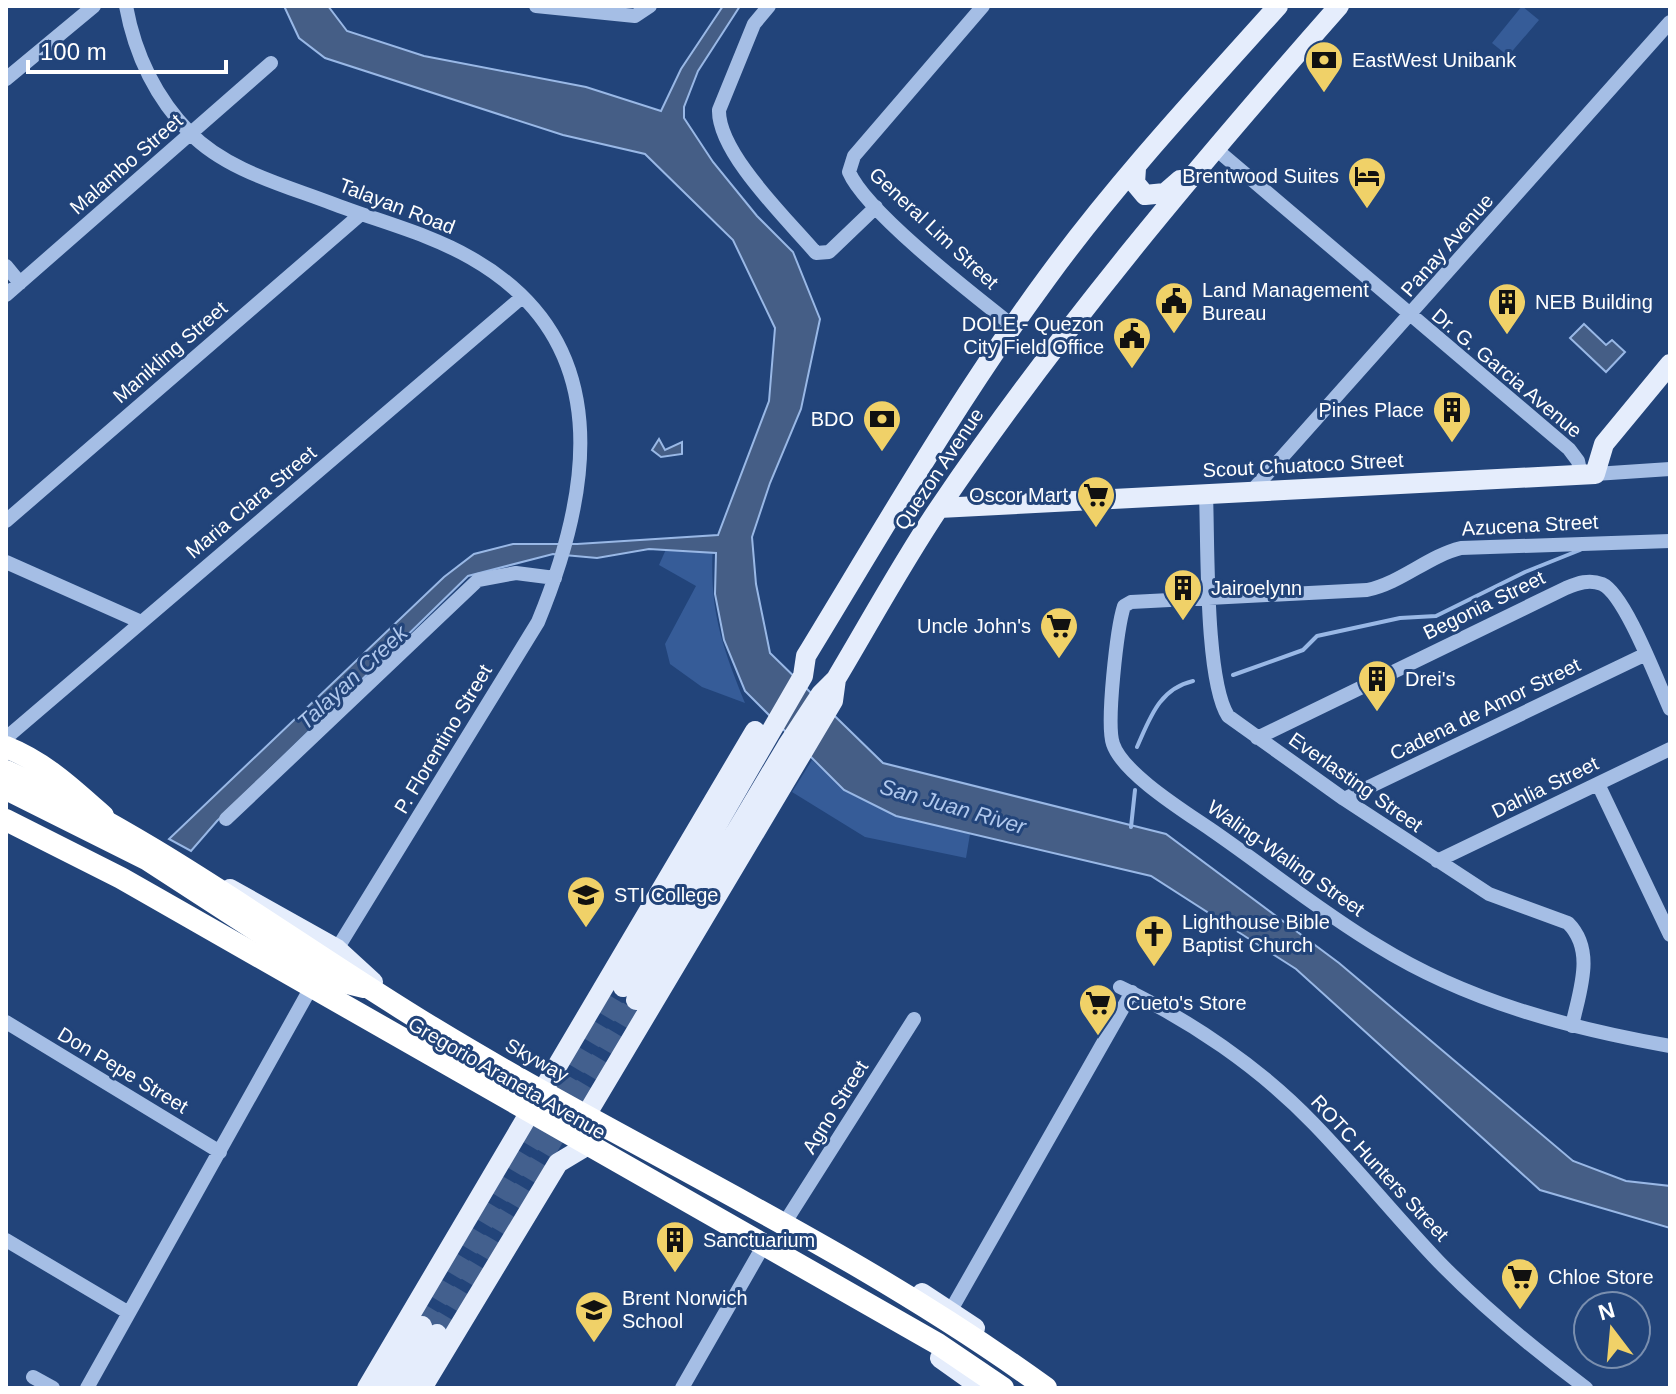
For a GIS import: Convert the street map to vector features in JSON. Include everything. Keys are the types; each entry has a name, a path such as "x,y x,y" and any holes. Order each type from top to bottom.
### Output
{"highway":[{"path":"6,747 29,756 71,787 106,820"},
{"name":"Skyway","path":"6,772 106,820 434,1029 916,1301 1046,1388"},
{"path":"6,789 150,855 331,979 384,993"},
{"path":"6,817 133,885 938,1344 1003,1388"},
{"path":"733,1187 751,1211 1036,1388"},
{"path":"767,1253 828,1273 908,1311 1013,1388"}],"main road":[{"name":"Quezon Avenue","path":"765,728 904,491 1013,326 1136,168 1278,6"},
{"name":"Quezon Avenue","path":"794,751 939,508 1027,384 1132,250 1339,6"},
{"path":"1136,168 1138,190 1153,196 1165,193 1223,143"},
{"path":"1588,474 1604,444 1670,364"},
{"name":"Scout Chuatoco Street","path":"939,508 1588,474"},
{"path":"765,728 630,994 794,751"},
{"path":"367,1388 547,1082 765,728"},
{"path":"526,1117 591,1107 794,751"},
{"name":"Gregorio Araneta Avenue","path":"6,772 72,805 150,855 246,895 337,949 384,993"},
{"name":"Gregorio Araneta Avenue","path":"6,817 71,846 309,991 767,1253 930,1351 982,1388"},
{"name":"Gregorio Araneta Avenue","path":"182,870 325,964 547,1082 951,1310 1055,1388"},
{"path":"422,1388 558,1163 583,1148"},
{"path":"384,1388 429,1330 404,1388"}],"street":[{"path":"6,79 94,6"},
{"name":"Talayan Road","path":"126,6 132,41 148,78 191,135 243,169 439,241 473,259 521,298 560,349 573,381 582,424 575,494 566,541"},
{"path":"536,6 635,16 650,6"},
{"path":"769,6 754,24 719,110 719,121 734,154 816,253 829,252 876,207"},
{"name":"General Lim Street","path":"983,6 854,156 849,172 852,180 876,207 928,256 1013,326"},
{"name":"Panay Avenue","path":"1251,492 1670,22"},
{"name":"Malambo Street","path":"6,295 271,63"},
{"name":"Dr. G. Garcia Avenue","path":"1223,143 1410,317 1569,449 1588,474"},
{"name":"Manikling Street","path":"6,521 361,214"},
{"path":"6,266 20,283"},
{"name":"Maria Clara Street","path":"6,738 521,298"},
{"name":"Scout Chuatoco Street","path":"1588,474 1670,469"},
{"name":"Everlasting Street","path":"1206,494 1215,674 1221,704 1228,716 1344,799 1489,894 1553,915 1577,932 1585,958 1572,1026"},
{"name":"P. Florentino Street","path":"337,949 538,622 566,541"},
{"name":"Azucena Street","path":"1211,600 1380,587 1447,551 1461,548 1670,541"},
{"path":"6,562 141,622"},
{"path":"226,819 478,580 516,573 555,578"},
{"name":"Begonia Street","path":"1257,738 1578,583 1590,581 1605,585 1614,594 1670,709"},
{"name":"Waling-Waling Street","path":"1211,600 1142,600 1124,606 1111,732 1122,760 1180,808 1378,947 1495,1002 1572,1026 1670,1046"},
{"name":"Cadena de Amor Street","path":"1344,799 1644,655"},
{"name":"Dahlia Street","path":"1437,861 1670,749"},
{"path":"1598,784 1670,935"},
{"name":"ROTC Hunters Street","path":"951,1310 1126,989 1202,1033 1254,1070 1311,1121 1441,1263 1543,1356 1586,1388"},
{"path":"87,1388 309,991"},
{"name":"Agno Street","path":"789,1216 914,1019"},
{"name":"Don Pepe Street","path":"6,1022 220,1152"},
{"path":"6,1240 129,1313"},
{"path":"682,1388 767,1253"},
{"path":"33,1377 53,1388"}],"shaded area":[{"path":"1522,6 1539,20 1508,56 1492,43"},
{"path":"713,544 713,588 718,625 745,703 702,687 670,664 665,644 696,586 659,565 667,547"},
{"path":"812,760 850,791 885,810 970,834 966,858 865,837 792,792"}],"water":[{"path":"284,6 328,6 347,31 424,56 586,87 661,111 681,69 723,6 740,6 698,71 684,107 684,118 713,162 757,216 793,252 820,319 801,409 770,483 752,537 756,584 770,653 883,763 1166,834 1339,963 1573,1161 1626,1181 1670,1186 1670,1228 1540,1190 1296,969 1151,876 896,816 844,790 745,691 724,640 715,594 716,553 649,549 597,558 553,554 468,576 217,821 191,851 169,839 444,577 474,554 513,544 577,544 718,535 769,401 775,328 733,240 645,154 563,135 325,58 299,38"},
{"path":"1584,324 1606,345 1612,340 1625,352 1606,372 1570,338"},
{"path":"659,439 665,450 682,442 682,454 661,457 652,450"}],"waterway":[{"path":"1233,675 1303,650 1317,636 1400,618 1436,616 1525,572 1580,550"},
{"path":"1137,747 1157,706 1172,691 1193,681"},
{"path":"1131,827 1135,790"}],"tunnel":[{"path":"422,1326 623,987"},
{"path":"437,1334 636,1000"}],"place":[{"name":"EastWest Unibank","path":"1324,94"},
{"name":"Brentwood Suites","path":"1367,210"},
{"name":"Land Management Bureau","path":"1174,335"},
{"name":"NEB Building","path":"1507,336"},
{"name":"DOLE - Quezon City Field Office","path":"1132,370"},
{"name":"Pines Place","path":"1452,444"},
{"name":"BDO","path":"882,453"},
{"name":"Oscor Mart","path":"1096,529"},
{"name":"Jairoelynn","path":"1183,622"},
{"name":"Uncle John's","path":"1059,660"},
{"name":"Drei's","path":"1377,713"},
{"name":"STI College","path":"586,929"},
{"name":"Lighthouse Bible Baptist Church","path":"1154,968"},
{"name":"Cueto's Store","path":"1098,1037"},
{"name":"Sanctuarium","path":"675,1274"},
{"name":"Chloe Store","path":"1520,1311"},
{"name":"Brent Norwich School","path":"594,1344"}],"water label":[{"name":"Talayan Creek","path":"352,677"},
{"name":"San Juan River","path":"953,806"}]}
